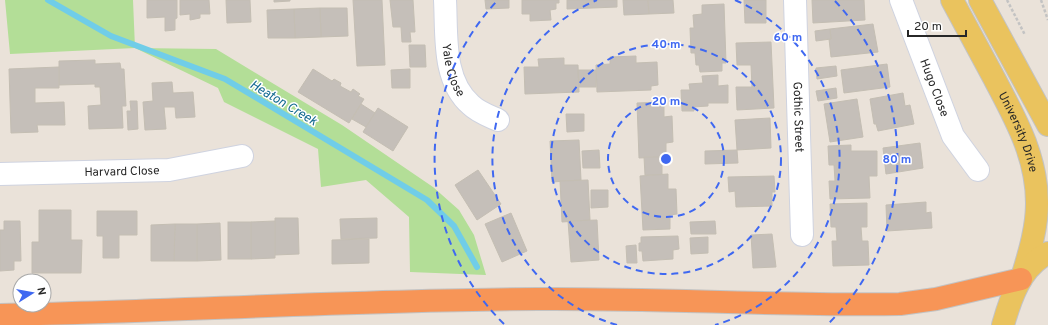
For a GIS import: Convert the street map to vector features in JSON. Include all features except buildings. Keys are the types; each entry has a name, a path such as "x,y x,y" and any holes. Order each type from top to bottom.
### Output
{"highway":[{"path":"0,315 140,312 330,303 540,299 900,304 1020,282"}],"main road":[{"name":"University Drive","path":"952,0 1020,126 1030,152 1035,176 1037,203 1034,232 1020,282 1002,325"},
{"path":"980,0 1048,125"},
{"path":"1020,282 1033,263 1048,253"}],"street":[{"name":"Yale Close","path":"445,0 449,64 452,76 460,91 471,106 498,120"},
{"name":"Gothic Street","path":"795,0 802,235"},
{"name":"Hugo Close","path":"901,0 953,136 978,170"},
{"name":"Harvard Close","path":"0,174 169,170 242,156"}],"path":[{"path":"1007,0 1026,38"},
{"path":"1041,0 1048,20"}],"green space":[{"path":"5,0 133,0 135,48 10,54"},
{"path":"135,48 216,49 342,125 433,187 459,210 474,235 486,275 410,272 409,217 366,180 321,187 318,149 224,102 218,88"}],"waterway":[{"name":"Heaton Creek","path":"48,0 111,36 225,79 427,200 454,226 477,267"}]}
